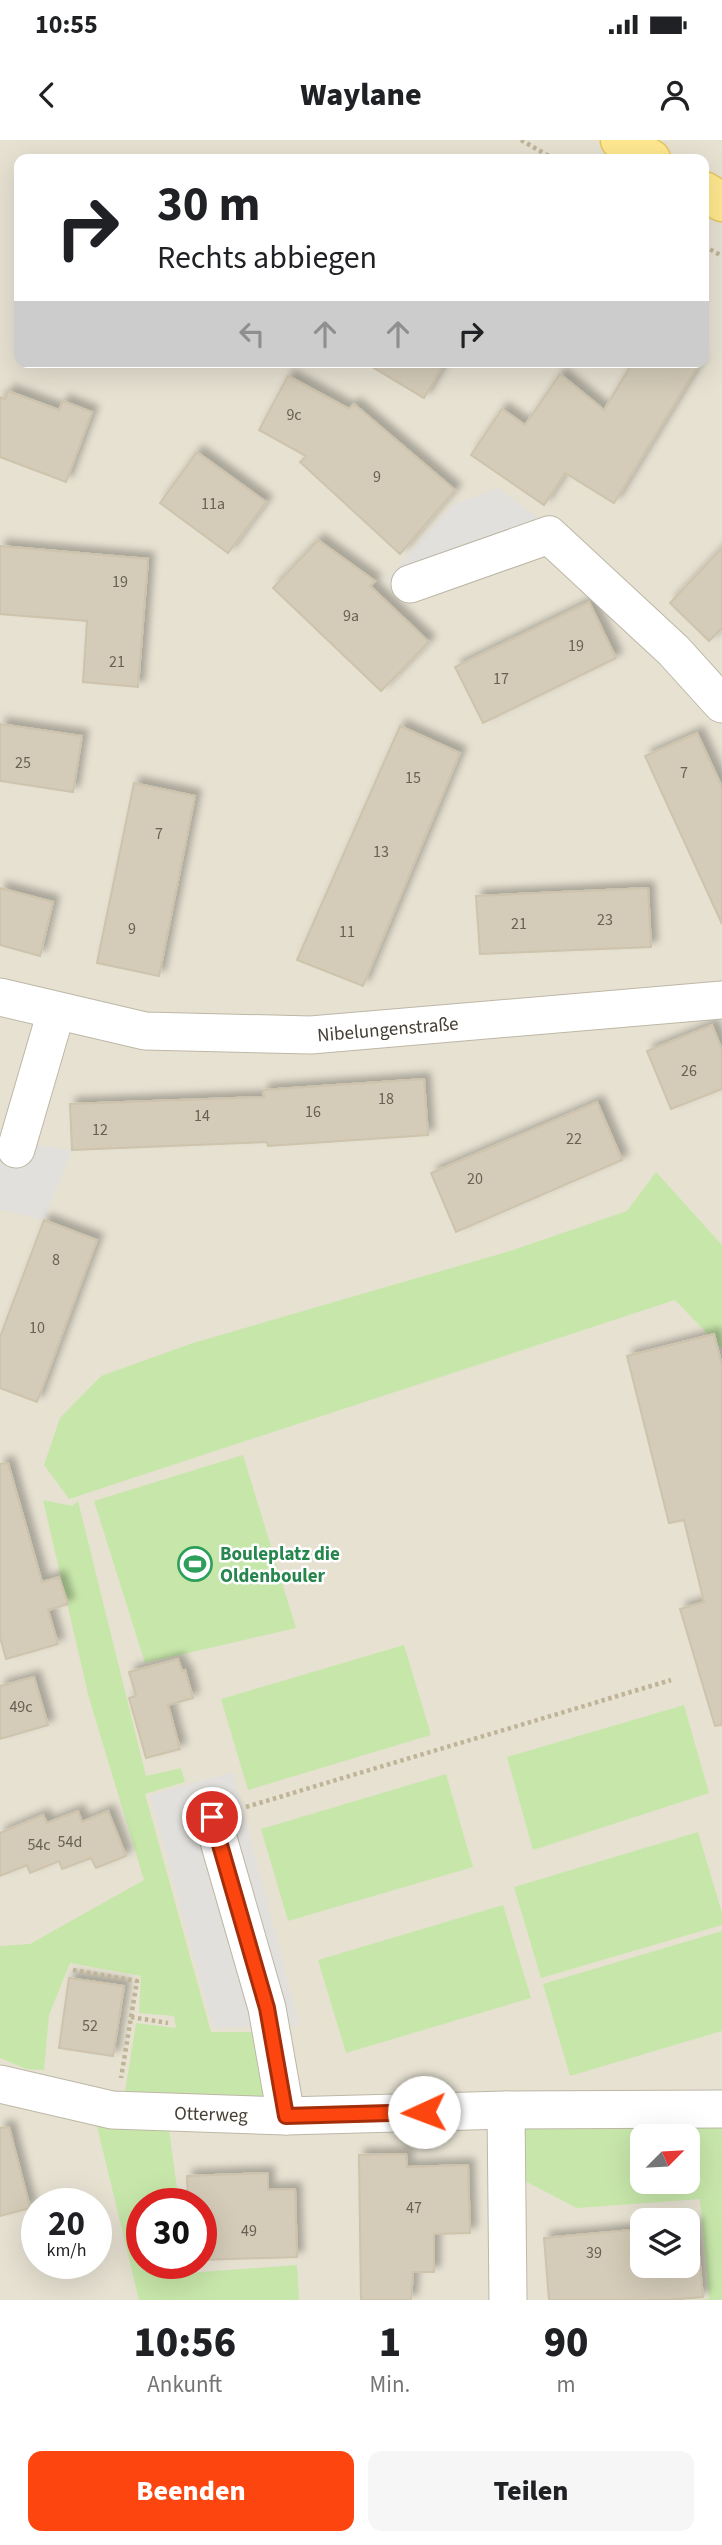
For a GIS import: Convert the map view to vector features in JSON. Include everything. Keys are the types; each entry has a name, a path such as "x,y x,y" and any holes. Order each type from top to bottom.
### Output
{"main road":[{"path":"620,140 643,154"}],"street":[{"path":"410,584 549,535 674,651 722,704"},
{"name":"Nibelungenstraße","path":"0,997 145,1031 311,1035 722,1000"},
{"path":"16,1149 56,1012"},
{"path":"212,1817 267,2008 286,2116"},
{"name":"Otterweg","path":"0,2084 116,2110 286,2116 506,2110 722,2109"},
{"path":"506,2110 508,2300"}],"path":[{"path":"521,140 545,154"},
{"path":"212,1817 671,1680"},
{"path":"73,1970 137,1981 116,2110"},
{"path":"131,2017 168,2023"}],"shaded area":[{"path":"0,140 722,140 722,2300 0,2300"},
{"path":"498,488 569,542 412,602 387,579 454,504"},
{"path":"0,1140 72,1150 44,1220 0,1209"},
{"path":"233,1772 299,2025 213,2028 150,1795"}],"green space":[{"path":"656,1172 722,1245 722,1349 675,1300 69,1499 44,1465 60,1418 101,1376 193,1343 510,1251 627,1211"},
{"name":"Bouleplatz die Oldenbouler","path":"243,1455 296,1628 145,1663 94,1501"},
{"path":"43,1500 72,1506 78,1501 146,1776 181,1768 185,1782 145,1794 211,2032 264,2032 278,2109 123,2104 136,2023 176,2028 174,2016 139,2013 141,1976 70,1963 49,2015 44,2070 26,2069 0,2058 0,1946 30,1944 144,1880 89,1698"},
{"path":"404,1645 431,1735 248,1790 221,1699"},
{"path":"684,1705 709,1793 533,1850 507,1757"},
{"path":"446,1774 473,1867 288,1921 261,1829"},
{"path":"698,1832 722,1913 722,1925 541,1978 514,1887"},
{"path":"503,1905 531,1998 346,2053 318,1960"},
{"path":"722,1931 722,2031 570,2076 543,1984"},
{"path":"722,2121 722,2300 698,2300 709,2299 700,2199 577,2208 519,2178 516,2122"},
{"path":"96,2122 168,2122 177,2188 126,2188 126,2246"},
{"path":"297,2265 299,2300 139,2300 134,2279 217,2279 217,2271"}],"building":[{"path":"374,368 442,368 424,398"},
{"path":"629,368 696,368 614,503 565,473 544,505 471,455 502,409 525,425 560,374 604,410"},
{"path":"288,376 349,409 354,404 455,490 400,554 300,462 306,456 259,430"},
{"path":"8,391 59,410 63,401 92,412 66,482 0,457 0,397 5,399"},
{"path":"197,452 266,502 228,553 160,503"},
{"path":"318,540 375,581 370,586 429,642 381,691 273,588"},
{"path":"0,546 148,559 138,687 83,682 87,621 0,614"},
{"path":"722,548 722,628 709,641 670,603"},
{"path":"589,602 616,658 483,723 455,667"},
{"path":"0,724 82,736 73,792 0,781"},
{"path":"400,726 460,753 363,986 297,960"},
{"path":"697,733 722,787 722,924 645,756"},
{"path":"134,783 195,796 159,976 97,963"},
{"path":"0,888 53,902 40,956 0,945"},
{"path":"648,888 651,947 480,954 476,896"},
{"path":"712,1025 722,1050 722,1089 671,1109 647,1051"},
{"path":"424,1079 428,1135 268,1146 267,1142 72,1150 70,1104 264,1097 263,1090"},
{"path":"597,1102 622,1160 456,1232 431,1173"},
{"path":"44,1220 97,1240 37,1402 0,1388 0,1337"},
{"path":"714,1334 722,1366 722,1725 715,1726 680,1609 704,1602 684,1520 669,1523 627,1356"},
{"path":"8,1463 42,1582 59,1577 68,1604 48,1610 58,1644 6,1659 0,1637 0,1464"},
{"path":"178,1659 182,1671 185,1670 193,1698 168,1705 180,1749 146,1758 129,1698 136,1696 129,1672"},
{"path":"34,1677 48,1725 0,1739 0,1686"},
{"path":"78,1811 82,1822 108,1811 126,1856 96,1868 91,1858 62,1869 59,1861 30,1873 27,1865 0,1876 0,1833 43,1815 47,1823"},
{"path":"69,1978 124,1986 113,2056 59,2048"},
{"path":"9,2127 25,2188 21,2188 21,2210 0,2216 0,2128"},
{"path":"406,2154 407,2167 468,2165 470,2233 434,2234 434,2272 413,2272 411,2300 361,2300 359,2155"},
{"path":"268,2173 268,2190 295,2189 297,2257 217,2260 217,2188 187,2188 187,2176"},
{"path":"630,2230 630,2278 700,2278 700,2266 703,2297 668,2300 549,2300 544,2238"}],"place":[{"name":"Bouleplatz die Oldenbouler","path":"195,1564"}],"route":[{"path":"212,1817 267,2008 286,2116 424,2112"}]}
